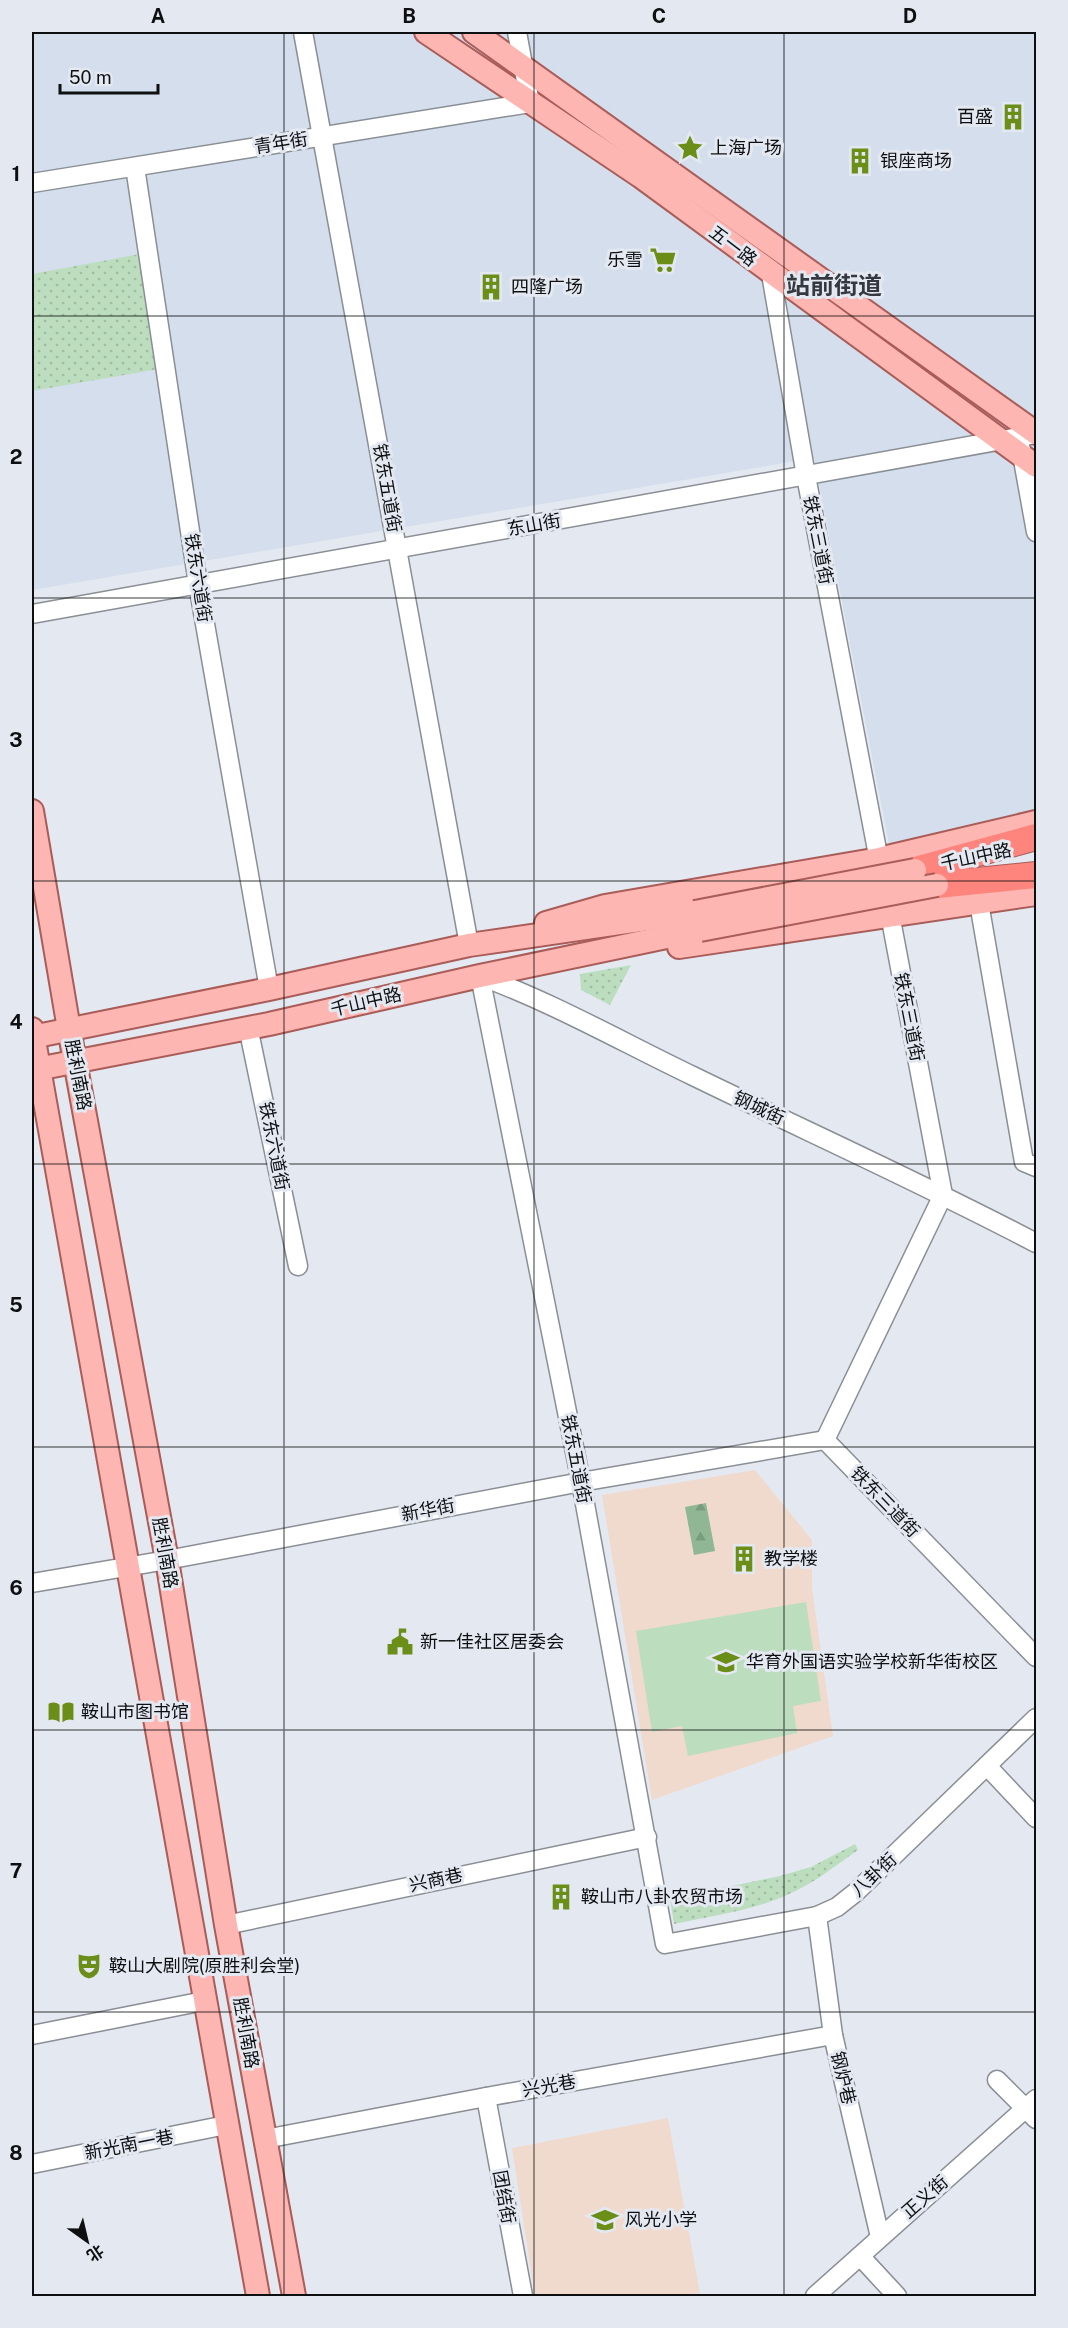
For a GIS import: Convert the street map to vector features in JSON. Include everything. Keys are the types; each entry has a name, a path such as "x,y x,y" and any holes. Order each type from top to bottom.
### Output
{"highway":[{"path":"915,870 1036,837"},
{"path":"937,885 1036,875"}],"main road":[{"name":"五一路","path":"426,32 640,176 771,274 1023,441"},
{"name":"五一路","path":"474,32 524,67 1023,441"},
{"name":"胜利南路","path":"32,811 69,1029 166,1560 226,1925 294,2296"},
{"path":"469,945 605,906 879,859 1036,822"},
{"name":"千山中路","path":"35,1070 248,1027 480,976 697,921 915,870 1036,845"},
{"name":"千山中路","path":"32,1034 69,1029 269,989 469,945 697,921 937,885 1036,867"},
{"path":"480,976 1036,894"},
{"name":"胜利南路","path":"32,1034 35,1070 258,2296"}],"street":[{"name":"铁东五道街","path":"303,32 469,945"},
{"path":"517,32 530,103"},
{"name":"青年街","path":"32,183 530,103"},
{"name":"铁东六道街","path":"135,167 198,584 269,989"},
{"name":"铁东三道街","path":"771,274 806,476 943,1195"},
{"path":"1023,441 1036,532"},
{"name":"东山街","path":"32,614 806,476 1023,441"},
{"path":"978,903 1024,1162 1036,1167"},
{"name":"铁东五道街","path":"480,976 581,1482 647,1837 664,1944"},
{"name":"钢城街","path":"480,976 522,992 692,1076 943,1195 1036,1243"},
{"name":"铁东六道街","path":"248,1027 298,1266"},
{"path":"825,1440 943,1195"},
{"name":"铁东三道街","path":"825,1440 1036,1657"},
{"name":"新华街","path":"32,1583 581,1482 825,1440"},
{"name":"八卦街","path":"664,1944 817,1916 837,1907 856,1892 1036,1718"},
{"path":"987,1766 1036,1818"},
{"name":"兴商巷","path":"226,1925 647,1837"},
{"name":"钢炉巷","path":"817,1916 833,2035 880,2237"},
{"path":"32,2035 204,2001"},
{"name":"兴光巷","path":"266,2139 833,2035"},
{"path":"997,2080 1033,2109"},
{"name":"团结街","path":"486,2097 523,2296"},
{"name":"正义街","path":"815,2296 880,2237 1033,2109"},
{"name":"新光南一巷","path":"32,2164 226,2125"},
{"path":"860,2256 897,2296"}],"shaded area":[{"path":"32,32 1036,32 1036,811 889,844 814,458 32,590"},
{"name":"华育外国语实验学校新华街校区","path":"755,1470 812,1540 812,1588 833,1736 652,1800 602,1495"},
{"name":"风光小学","path":"668,2118 700,2293 677,2296 535,2296 512,2148"}],"green space":[{"path":"140,254 159,369 32,391 32,274"},
{"path":"631,965 610,1005 581,990 580,974"},
{"path":"706,1503 715,1551 694,1555 685,1507"},
{"path":"806,1602 821,1701 793,1706 797,1733 688,1756 682,1726 652,1732 636,1631"},
{"path":"855,1844 858,1850 797,1891 746,1909 674,1924 670,1899 780,1876 811,1867"}],"place":[{"name":"百盛","path":"1013,117"},
{"name":"上海广场","path":"690,148"},
{"name":"银座商场","path":"860,161"},
{"name":"乐雪","path":"663,260"},
{"name":"四隆广场","path":"491,287"},
{"name":"教学楼","path":"744,1559"},
{"name":"新一佳社区居委会","path":"400,1642"},
{"name":"华育外国语实验学校新华街校区","path":"726,1662"},
{"name":"鞍山市图书馆","path":"61,1712"},
{"name":"鞍山市八卦农贸市场","path":"561,1897"},
{"name":"鞍山大剧院(原胜利会堂)","path":"89,1966"},
{"name":"风光小学","path":"605,2220"}],"district":[{"name":"站前街道","path":"834,286"}]}
